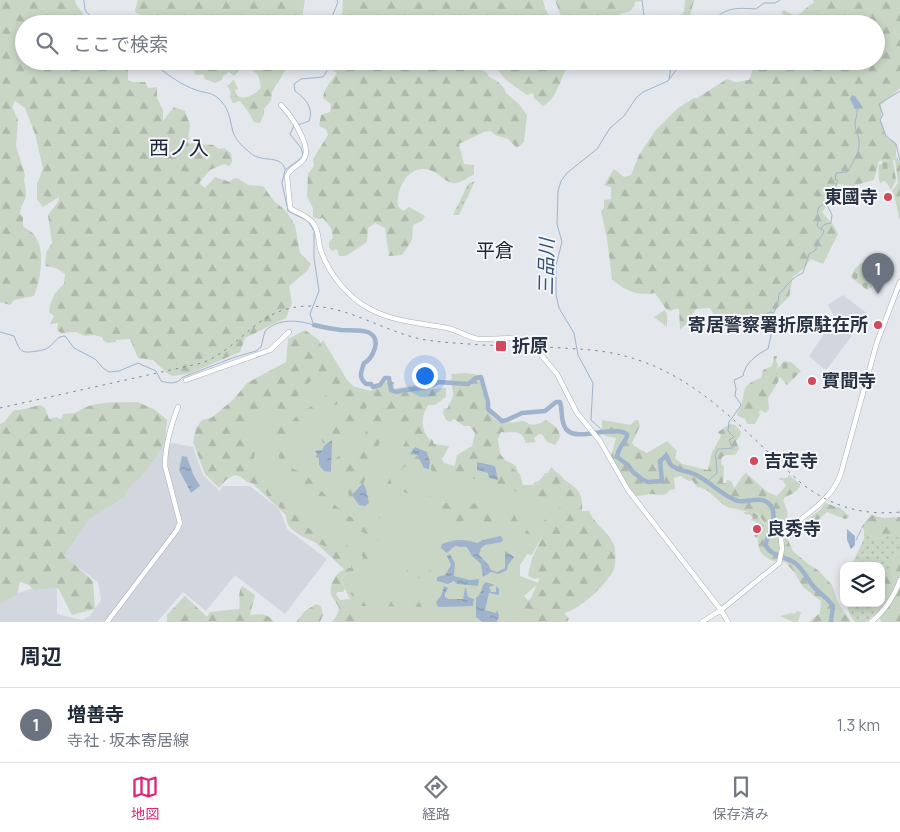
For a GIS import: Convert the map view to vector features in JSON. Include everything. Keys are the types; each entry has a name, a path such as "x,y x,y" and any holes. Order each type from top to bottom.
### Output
{"street":[{"path":"281,105 291,116 300,132 306,152 303,160 287,176 290,207 314,223 317,229 320,249 343,287 368,308 385,316 407,322 448,328 476,338 507,338 530,342 557,374 577,413 596,437 628,490 721,610 728,622"},
{"path":"702,622 721,610 780,561 781,538 784,533 822,503 838,484 877,342 900,282"},
{"path":"186,380 270,350 289,332"},
{"path":"107,622 177,530 180,523 165,466 170,429 178,406"},
{"path":"871,622 886,605 900,580"}],"shaded area":[{"path":"843,295 868,314 827,369 824,369 809,356 835,318 828,305"},
{"path":"172,443 193,447 203,475 220,491 223,486 250,486 279,509 287,529 327,559 285,614 235,575 206,611 183,592 157,622 0,622 0,601 8,596 34,588 57,585 57,614 82,620 90,616 101,600 98,582 61,554 86,518 146,452"}],"green space":[{"path":"0,0 75,0 84,15 15,15 15,70 128,70 128,80 132,82 145,82 148,88 157,87 157,98 163,110 163,121 174,107 185,111 190,125 188,143 213,145 219,149 224,148 231,153 231,165 224,164 210,170 199,183 205,188 215,177 230,182 234,178 248,185 263,186 274,201 286,211 295,225 300,253 311,264 307,271 289,286 292,303 286,318 245,338 240,352 188,374 173,376 168,374 153,360 138,358 130,339 116,340 116,342 108,343 102,337 94,335 85,336 76,332 61,333 57,330 58,323 50,324 54,316 49,312 54,296 64,284 65,274 56,268 45,266 46,253 52,243 48,215 58,202 59,197 43,207 37,199 37,185 43,168 35,134 25,108 15,101 12,107 18,120 16,146 25,175 26,192 20,214 23,217 23,226 34,235 38,242 41,266 34,296 14,300 10,305 0,302"},
{"path":"138,0 305,0 302,15 141,15 136,13"},
{"path":"343,0 543,0 548,15 342,15"},
{"path":"555,0 641,0 635,2 634,7 630,11 620,15 560,14"},
{"path":"685,0 694,0 690,15 681,15 684,12"},
{"path":"813,0 900,0 900,88 881,105 882,115 880,120 888,139 896,143 896,156 900,162 900,220 892,191 898,183 895,160 879,161 874,180 852,186 838,184 835,196 822,212 838,234 823,264 811,259 793,277 789,297 772,313 767,324 760,331 752,332 741,314 719,318 715,328 709,327 713,313 710,308 696,309 680,330 679,309 671,311 666,309 655,293 643,294 632,292 612,279 601,211 604,208 604,200 611,199 611,187 604,185 614,169 624,177 631,175 639,155 655,131 678,108 727,79 736,82 749,80 753,70 885,70 885,15 794,15 801,13 814,3"},
{"path":"784,10 794,15 785,15 782,14 782,11"},
{"path":"194,70 238,70 238,72 234,76 229,72 223,76 222,80 215,83 205,79 203,74 196,75"},
{"path":"285,70 272,92 271,101 264,109 260,123 254,122 240,101 233,103 230,97 231,92 227,86 234,80 238,89 235,90 237,96 247,97 253,94 261,87 258,75 253,71"},
{"path":"332,70 483,70 504,88 506,93 519,104 527,115 524,142 517,148 508,139 495,135 491,131 484,132 459,144 464,164 474,165 474,174 457,183 449,182 436,173 424,169 412,172 407,176 401,187 398,206 403,211 409,207 425,216 422,221 413,225 412,240 402,255 389,256 385,228 375,223 368,228 367,242 346,256 339,256 337,249 332,251 329,247 329,242 333,238 331,228 323,218 313,217 313,208 307,196 308,174 314,166 313,159 328,135 326,129 319,126 321,115 330,112 331,104 323,98 326,88 337,73"},
{"path":"498,70 565,70 554,95 543,106 534,98 533,93 527,95 506,80"},
{"path":"893,160 896,180 891,190 884,181 880,183 878,170 882,161"},
{"path":"475,181 459,215 453,215 468,184"},
{"path":"863,262 867,264 879,279 867,290 851,277 855,268"},
{"path":"665,310 667,314 667,327 654,317"},
{"path":"305,330 319,340 325,355 352,386 371,391 385,382 394,382 394,389 414,385 431,389 446,388 446,397 435,405 428,405 423,418 424,432 430,440 432,439 434,444 449,446 436,474 431,470 427,450 422,445 415,445 411,449 412,453 422,459 426,468 424,471 420,473 405,466 401,471 402,474 388,477 388,469 400,465 403,456 401,450 408,437 406,431 396,428 390,420 384,422 380,443 375,455 363,467 366,478 353,494 359,504 358,508 352,506 342,472 332,471 334,460 340,455 352,451 357,446 360,437 365,434 376,401 373,399 355,422 344,443 341,445 323,443 321,438 349,405 346,402 327,407 314,423 307,425 306,431 291,442 289,451 293,459 286,463 280,459 272,441 276,425 287,422 292,423 298,415 325,396 329,390 327,383 316,377 285,411 275,409 275,413 258,409 252,413 246,435 256,447 253,463 260,477 275,496 298,517 306,520 303,525 310,529 313,527 336,542 346,544 359,558 355,570 344,575 341,579 345,589 343,592 336,594 340,600 349,599 356,607 358,615 356,622 332,622 339,608 331,594 333,580 343,570 351,568 351,564 344,560 336,561 331,556 330,549 302,536 292,529 288,525 284,511 270,499 263,486 247,482 235,475 227,479 219,488 205,474 193,442 196,428 202,420 211,418 216,414 234,399 247,383 286,362 288,339"},
{"path":"323,340 347,380 366,399 386,399 419,437 435,446 444,463 454,466 463,457 471,453 484,454 505,460 516,466 522,485 540,490 551,467 573,489 579,504 546,523 532,555 527,554 520,565 520,576 539,583 524,596 531,603 524,622 353,622 357,615 341,580 346,571 255,486 221,437 302,368"},
{"path":"774,356 777,356 777,371 780,374 778,382 768,398 769,409 766,413 760,410 760,415 755,424 747,424 745,419 738,416 737,413 742,403 745,389 753,381 761,378 763,370 772,366"},
{"path":"784,361 791,362 801,371 787,385 775,372"},
{"path":"466,373 480,375 488,410 495,419 510,423 524,421 532,425 546,420 555,427 560,437 555,445 547,442 542,434 534,438 536,442 526,443 519,433 501,432 498,439 500,454 520,474 523,485 533,485 545,473 558,473 577,490 582,500 582,511 589,511 614,545 615,566 610,577 592,596 577,607 564,613 569,619 567,622 519,622 525,603 531,598 539,580 539,578 534,579 528,576 532,559 541,538 542,529 540,524 546,519 552,519 556,516 560,507 558,499 555,498 536,504 517,491 507,487 453,475 457,455 472,446 475,433 470,426 464,426 454,419 450,422 446,420 443,413 444,409 448,408 453,396 450,380 452,378 451,374"},
{"path":"137,402 154,409 167,420 165,443 140,478 130,486 124,497 89,519 64,555 93,581 95,609 72,615 58,588 38,589 35,591 29,585 20,582 17,594 0,604 0,424 14,410 40,405 45,408 49,419 57,417 59,419 62,418 63,414 75,413 95,404"},
{"path":"602,420 630,425 638,420 640,426 632,443 634,446 647,453 667,441 677,451 675,458 682,464 708,470 712,452 721,436 718,432 730,424 735,425 741,432 736,441 739,449 735,455 722,457 721,464 724,467 723,483 726,483 727,480 730,481 734,488 746,473 767,492 777,496 786,486 783,480 779,480 780,478 787,478 789,475 800,484 795,492 783,500 787,514 781,534 788,540 793,551 819,571 832,585 840,607 851,622 809,622 820,613 821,601 803,587 785,562 770,560 762,554 758,545 758,539 765,524 758,514 752,511 730,508 721,503 708,491 697,487 692,480 689,481 680,476 674,478 675,489 670,490 666,494 637,496 627,486 611,456 616,438 605,436 602,432"},
{"path":"291,465 293,469 304,473 338,508 343,509 347,515 353,518 355,523 387,536 390,544 399,550 407,561 423,566 427,570 432,571 432,573 412,570 404,563 397,550 341,521 304,488 299,481 288,477 285,472 286,466"},
{"path":"386,477 390,479 392,485 404,484 435,498 441,504 463,503 469,506 478,503 489,512 506,512 515,515 517,521 525,519 523,525 531,535 537,534 539,538 533,540 528,538 524,530 519,527 473,519 457,522 436,507 398,489 393,494 387,491 384,482"},
{"path":"389,496 390,500 384,511 384,516 386,519 396,519 411,527 415,536 413,538 379,518 378,510 384,498"},
{"path":"825,503 840,508 849,516 848,518 845,519 827,512 815,522 806,524 805,521 820,510"},
{"path":"752,511 758,515 764,525 757,538 754,536 761,529 756,522 751,520 753,518 749,514 746,515 743,512"},
{"path":"871,515 884,518 900,517 900,537 888,535 880,539 872,538 871,534 864,531 862,526"},
{"path":"864,531 871,534 872,538 880,539 888,535 900,537 900,552 893,558 888,577 885,576 885,562 853,562 864,539"},
{"path":"363,548 387,563 397,563 401,566 389,567 370,561 362,568 363,572 349,589 344,579 358,573 363,558 360,551"},
{"path":"900,552 900,576 885,604 885,576 887,576 893,558"},
{"path":"407,570 414,574 427,574 430,580 413,577 406,572"},
{"path":"242,586 255,595 250,615 264,615 274,622 167,622 167,615 185,596 207,617 210,612 239,609"},
{"path":"900,587 900,622 881,622 880,618"},
{"path":"352,591 362,603 374,596 385,601 426,598 429,602 424,607 363,606 355,600 351,594"},
{"path":"316,604 321,606 323,615 320,622 296,622 305,611"},
{"path":"848,607 875,607 874,615 866,622 855,622 849,613"},
{"path":"875,607 883,607 877,614 874,617"},
{"path":"797,611 801,612 798,622 793,622 780,616 794,614"}],"water":[{"path":"852,95 855,96 863,108 855,109 850,99"},
{"path":"332,440 331,472 324,471 319,465 319,458 316,457 315,451 322,450"},
{"path":"415,447 427,452 430,462 429,469 424,468 417,455 410,454"},
{"path":"182,456 187,457 200,486 191,493 179,470"},
{"path":"477,462 495,466 498,480 489,478 488,473 477,470"},
{"path":"363,483 369,503 365,506 359,505 352,495"},
{"path":"847,529 855,536 855,545 851,549 847,540"},
{"path":"500,536 503,538 502,542 485,545 481,548 479,555 491,570 497,572 505,568 505,551 514,557 507,570 499,574 491,572 483,577 481,564 472,556 467,547 455,546 447,553 441,548 442,544 455,540 477,543"},
{"path":"450,554 455,563 454,576 470,580 479,579 478,586 457,584 454,581 448,584 437,581 437,577 445,575 451,565 447,556"},
{"path":"486,582 495,585 489,587 491,592 496,592 496,586 499,589 499,595 489,593 485,610 496,613 497,610 499,616 497,622 482,622 476,617 476,598"},
{"path":"444,586 448,588 445,597 449,599 463,599 466,588 468,597 474,599 473,606 438,607 436,602 441,596"}],"waterway":[{"path":"84,0 85,10 90,15"},
{"path":"333,15 338,2 337,0"},
{"path":"642,0 644,15"},
{"path":"720,15 731,9 756,9 764,3 775,3 780,0"},
{"path":"161,70 185,85 218,98 227,110 233,132 241,145 257,157 280,162 285,169"},
{"path":"298,125 309,121 310,112 308,104 295,91 294,84 301,79 323,77 327,70"},
{"path":"669,79 670,70"},
{"name":"三品川","path":"603,431 591,420 593,383 578,355 574,333 559,308 556,295 556,265 562,242 557,224 558,191 561,181 567,173 597,149 610,128 624,116 636,98 643,92 668,81 676,70"},
{"path":"900,91 879,104 883,115 880,120 886,136 896,144 900,161"},
{"path":"708,481 717,473 715,455 718,449 733,448 729,440 734,437 728,431 729,422 741,404 735,396 734,380 743,376 746,367 752,359 768,349 773,326 766,317 766,314 774,313 779,294 793,279 803,273 809,254 816,250 818,241 823,234 822,227 825,224 831,223 832,215 826,203 834,191 838,180 835,180 836,173 847,172 859,148 859,140 855,129 857,109"},
{"path":"294,126 290,134 301,148 303,155 285,170 282,183 288,211 308,221 314,231 314,258 319,291 310,314 313,323"},
{"path":"821,229 817,226 819,217 817,213 819,207 826,203"},
{"path":"0,332 14,336 19,348 24,352 47,349 58,338 65,336 74,348 95,359 109,372 119,371 138,363 156,371 161,381 171,383 235,357 256,351 261,347 265,331 276,324 295,321 314,325"},
{"path":"314,325 341,330 364,331 373,336 375,348 371,357 364,363 361,374 366,384 371,384 373,387 380,385 385,378 389,378 391,390 396,392 424,388 438,382 468,384 481,377 488,409 502,421 522,413 545,411 556,402 560,402 563,423 571,433 586,434 621,431 627,434 617,457 643,480 648,482 662,481 660,461 666,456 674,467 701,478 732,499 738,501 765,501 771,506 773,512 772,525 766,546 775,554 798,565 814,587 831,603 833,606 831,622"},
{"path":"867,522 872,516"},
{"path":"856,540 861,530"},
{"path":"812,622 818,622"}],"railway":[{"path":"0,408 202,363 226,350 256,325 278,312 308,306 325,307 357,316 405,335 421,339 481,345 591,350 624,356 654,366 681,380 706,397 811,490 847,508 886,513 900,512"}],"place":[{"name":"東國寺","path":"888,197"},
{"name":"増善寺","path":"878,294"},
{"name":"寄居警察署折原駐在所","path":"878,325"},
{"name":"折原","path":"501,346"},
{"name":"實聞寺","path":"812,381"},
{"name":"吉定寺","path":"754,461"},
{"name":"良秀寺","path":"757,529"}],"district":[{"name":"西ノ入","path":"179,148"},
{"name":"平倉","path":"495,250"}]}
